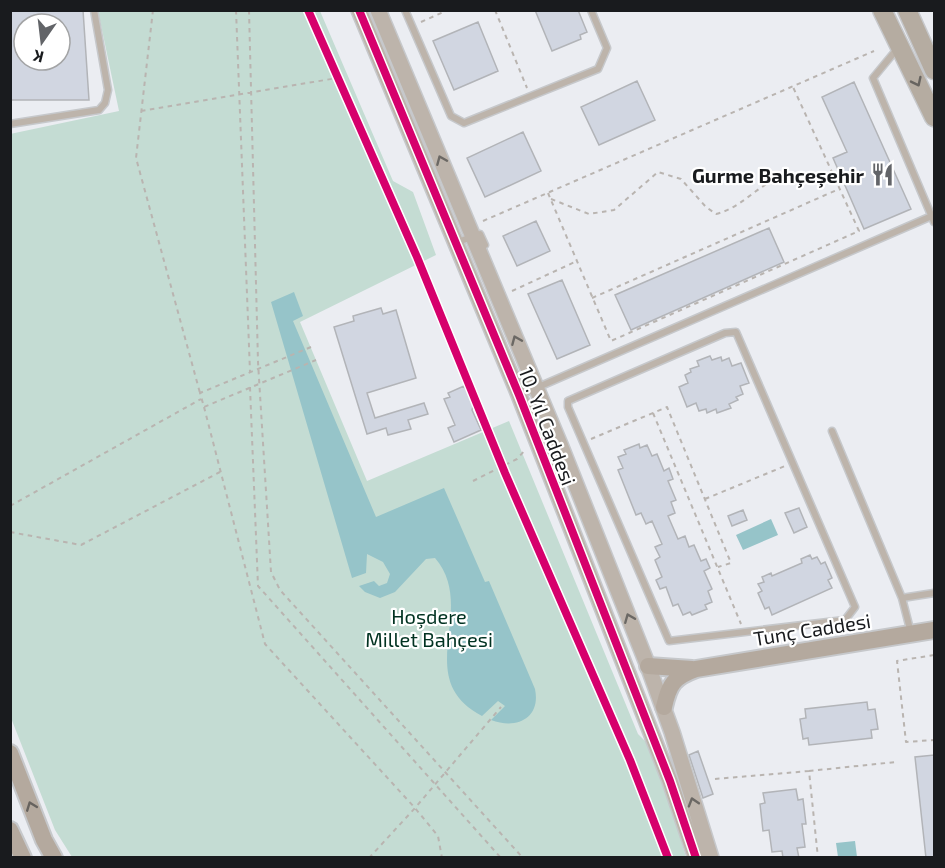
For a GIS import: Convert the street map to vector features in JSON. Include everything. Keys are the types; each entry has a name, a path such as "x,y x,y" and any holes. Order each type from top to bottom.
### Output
{"main road":[{"path":"882,10 934,117"},
{"path":"907,10 934,70"},
{"name":"Tunç Caddesi","path":"664,707 667,692 679,675 696,669 934,630"},
{"name":"Tunç Caddesi","path":"648,666 696,669"},
{"path":"10,753 44,840 54,858"},
{"path":"10,830 24,858"}],"street":[{"name":"10. Yıl Caddesi","path":"359,10 519,395 670,781 696,858"},
{"name":"10. Yıl Caddesi","path":"378,10 476,236 498,298 648,666 664,707 711,858"}],"lane":[{"path":"10,124 99,110 105,103 108,90 94,10"},
{"path":"405,10 451,116 464,123 598,69 607,48 591,10"},
{"path":"519,395 537,390 934,218 873,78 900,46"},
{"path":"455,243 476,236"},
{"path":"736,332 793,462 855,607 845,620 669,641 583,443 568,407 568,401 725,333 736,332"},
{"path":"831,430 902,598 912,634"},
{"path":"902,598 934,593"}],"path":[{"path":"153,10 136,158 204,407 265,644 415,808 438,836 442,858"},
{"path":"236,10 250,372"},
{"path":"249,10 259,369 272,572 275,582 523,858"},
{"path":"412,26 448,10"},
{"path":"495,10 531,96"},
{"path":"476,236 548,193 874,51"},
{"path":"333,68 342,88"},
{"path":"141,111 337,78"},
{"path":"548,193 611,341 860,231 793,87"},
{"path":"550,199 589,214 614,210 658,172 681,179 706,207 716,214 731,210 774,180 795,175 835,179"},
{"path":"592,298 840,188"},
{"path":"498,298 577,261"},
{"path":"200,393 311,347"},
{"path":"204,407 316,360"},
{"path":"250,387 258,586 501,858"},
{"path":"10,506 201,399"},
{"path":"583,443 667,407 731,563 718,567"},
{"path":"653,413 745,632"},
{"path":"473,481 504,470 536,438"},
{"path":"499,457 504,470"},
{"path":"705,499 793,462"},
{"path":"10,532 81,545 220,472"},
{"path":"934,655 897,661 906,742 934,740"},
{"path":"369,858 501,707"},
{"path":"715,779 896,762"},
{"path":"809,771 818,858"}],"green space":[{"name":"Hoşdere Millet Bahçesi","path":"98,11 320,11 393,181 413,192 436,255 300,322 367,481 509,421 638,734 654,750 686,857 72,857 55,830 11,718 10,134 119,111"}],"water":[{"path":"294,292 303,316 293,321 376,517 444,488 485,582 489,581 535,689 534,707 525,719 510,723 491,720 505,706 498,701 482,716 461,700 450,682 447,663 451,599 447,578 435,558 426,559 395,592 380,598 365,592 359,586 374,581 379,586 387,583 390,574 383,562 367,554 366,573 352,578 271,302"},
{"path":"771,519 778,535 743,550 736,535"},
{"path":"855,841 857,857 838,857 836,843"}],"building":[{"path":"10,10 83,10 89,100 10,100"},
{"path":"535,10 578,10 587,32 580,35 581,39 552,51"},
{"path":"478,22 498,71 454,90 433,41"},
{"path":"637,81 655,120 599,145 581,107"},
{"path":"854,82 911,209 864,229 833,158 847,152 822,97"},
{"path":"523,132 541,171 485,197 467,158"},
{"path":"536,221 550,251 517,266 503,236"},
{"path":"769,228 784,262 631,330 615,295"},
{"path":"562,280 590,345 557,359 528,294"},
{"path":"381,308 383,314 396,310 416,378 367,393 375,418 424,403 428,414 408,420 411,429 388,435 386,428 367,434 334,327 354,321 353,316"},
{"path":"710,356 712,360 721,357 722,361 729,358 732,366 741,363 749,383 740,386 743,394 736,397 738,400 729,404 731,408 717,413 716,409 707,413 706,409 699,411 696,403 687,407 679,387 688,383 685,375 691,372 690,369 699,366 697,361"},
{"path":"464,386 474,403 472,410 481,430 454,442 448,428 455,425 444,399 450,397 448,393"},
{"path":"639,444 640,448 647,445 652,456 657,454 664,471 669,468 673,479 668,481 676,500 671,502 675,513 668,516 678,539 685,536 689,547 694,545 701,561 706,559 710,568 704,571 712,589 708,591 712,602 705,605 707,609 692,615 690,612 683,615 678,604 673,606 666,587 660,589 656,580 662,577 655,560 660,557 655,547 662,544 652,521 646,524 641,513 636,515 618,470 623,468 618,457 626,454 624,450"},
{"path":"799,508 807,527 794,533 785,513"},
{"path":"743,510 747,520 732,526 728,516"},
{"path":"810,555 812,559 817,557 821,564 825,562 832,578 828,580 832,588 772,615 769,607 765,609 758,593 762,591 758,584 764,582 762,577 771,573 772,576 802,563 801,559"},
{"path":"867,702 868,710 875,709 878,729 871,730 872,738 809,745 808,738 803,739 800,719 806,718 805,709"},
{"path":"698,751 713,794 703,798 689,755"},
{"path":"934,755 934,858 926,858 915,757"},
{"path":"796,789 798,800 803,799 806,824 802,824 805,847 797,848 799,858 783,858 782,851 772,852 769,830 763,831 760,804 765,803 763,793"}],"cycle path":[{"path":"308,10 417,257 505,473 630,760 668,858"},
{"path":"359,10 519,395 670,781 696,858"}],"place":[{"name":"Gurme Bahçeşehir","path":"882,175"}]}
